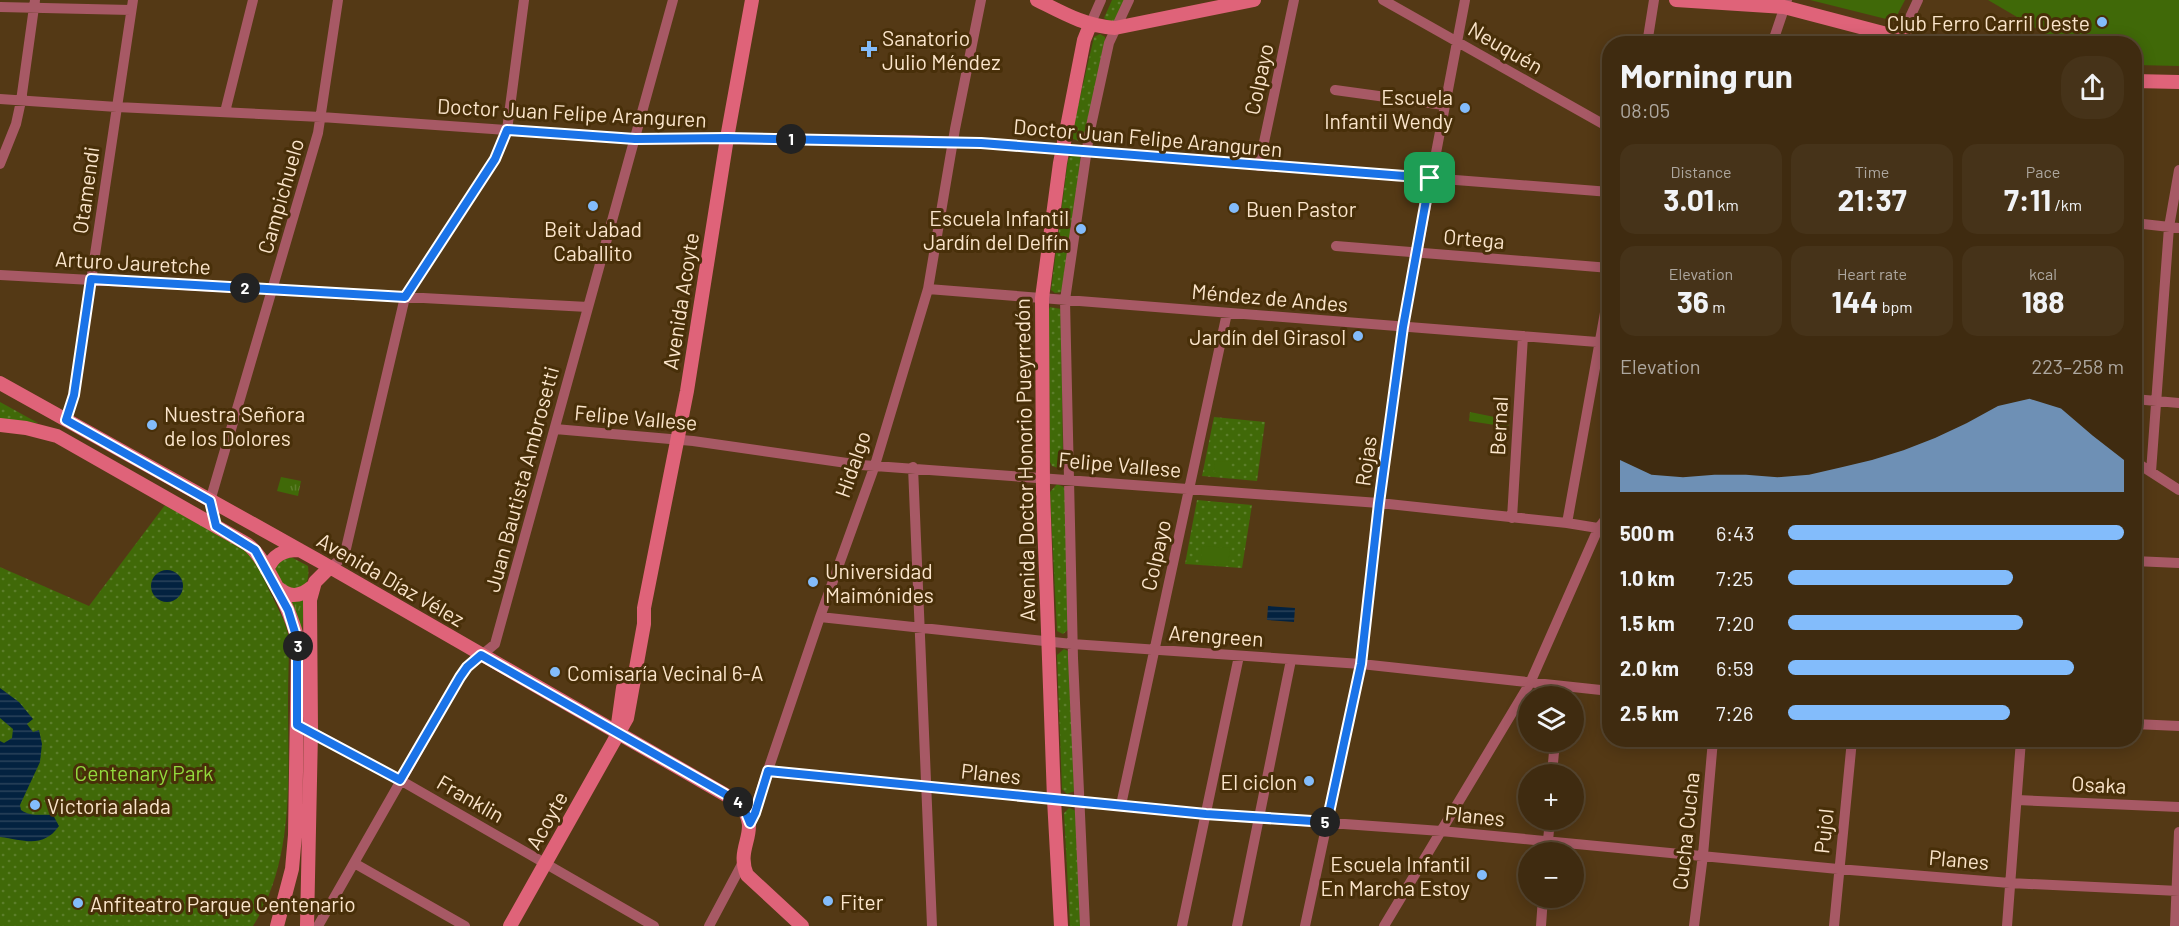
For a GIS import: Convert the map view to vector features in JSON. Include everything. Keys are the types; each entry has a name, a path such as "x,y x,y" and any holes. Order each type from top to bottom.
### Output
{"main road":[{"name":"Avenida Acoyte","path":"617,733 618,714 637,622 644,608 692,367 727,138 752,0"},
{"path":"1037,0 1090,25 1115,28 1254,0"},
{"path":"1676,0 1785,3 1888,36"},
{"name":"Avenida Doctor Honorio Pueyrredón","path":"1061,926 1048,641 1041,298 1063,149 1084,40 1090,25"},
{"path":"2142,81 2179,82"},
{"name":"Avenida Díaz Vélez","path":"0,383 330,567 738,802 744,808 750,823"},
{"path":"0,395 19,393"},
{"path":"0,425 41,431 57,430 66,420"},
{"path":"41,431 66,441 252,547 288,610 296,633 297,725 294,847 292,869 277,926"},
{"path":"210,501 216,526"},
{"path":"267,570 273,559 281,553 299,550"},
{"path":"274,583 282,592 290,595 303,594 330,567"},
{"path":"307,926 311,732 309,609 312,587"},
{"name":"Acoyte","path":"510,926 617,733"},
{"name":"Hidalgo","path":"742,864 750,823"},
{"path":"742,864 753,882 802,926"}],"street":[{"path":"225,112 253,0"},
{"name":"Campichuelo","path":"210,501 318,133 338,0"},
{"path":"330,567 344,557 405,297 495,159 507,130 524,0"},
{"name":"Juan Bautista Ambrosetti","path":"318,926 463,672 495,645 673,0"},
{"name":"Hidalgo","path":"750,823 820,617 875,465 928,289 953,142 981,0"},
{"name":"Avenida Doctor Honorio Pueyrredón","path":"1090,25 1101,0"},
{"path":"1085,926 1072,644 1065,300 1086,151 1108,43 1129,0"},
{"name":"Colpayo","path":"1259,166 1294,0"},
{"name":"Neuquén","path":"1383,0 1602,123"},
{"name":"Rojas","path":"1305,926 1361,664 1379,503 1403,327 1465,0"},
{"path":"1648,36 1654,0"},
{"path":"1902,36 1918,0"},
{"path":"1775,36 1785,3"},
{"path":"0,165 16,124 21,101 34,4"},
{"path":"0,7 34,4 132,5"},
{"name":"Otamendi","path":"66,420 74,395 132,5"},
{"path":"1335,90 1444,105"},
{"name":"Doctor Juan Felipe Aranguren","path":"0,99 321,117 635,139 727,138 953,142 1602,191"},
{"path":"2151,472 2179,170"},
{"path":"2142,225 2174,227"},
{"name":"Ortega","path":"1336,246 1602,267"},
{"name":"Arturo Jauretche","path":"0,275 588,307"},
{"name":"Méndez de Andes","path":"928,289 1602,342"},
{"name":"Colpayo","path":"1121,805 1227,313"},
{"name":"Bernal","path":"1512,518 1523,336"},
{"path":"1567,523 1602,352"},
{"path":"2142,400 2179,403"},
{"name":"Felipe Vallese","path":"555,429 678,439 875,465 1379,503 1567,523 1602,530"},
{"path":"2142,466 2179,490"},
{"path":"913,467 932,926"},
{"path":"1384,926 1530,683 1602,534"},
{"path":"2142,561 2179,563"},
{"name":"Arengreen","path":"820,617 1072,644 1361,664 1540,686"},
{"path":"1182,926 1239,656"},
{"path":"1237,926 1291,660"},
{"name":"Arengreen","path":"1584,691 1602,691"},
{"path":"2142,724 2179,726"},
{"name":"Franklin","path":"297,725 400,780 654,926"},
{"name":"Cucha Cucha","path":"1694,926 1712,747"},
{"name":"Pujol","path":"1834,926 1851,747"},
{"path":"2007,926 2021,747"},
{"name":"Planes","path":"768,771 1206,814 1441,831 1518,843"},
{"name":"Osaka","path":"2017,800 2179,807"},
{"path":"2175,926 2179,832"},
{"name":"Planes","path":"1584,849 1703,855 2010,883 2178,891"},
{"path":"354,863 465,926"},
{"name":"Hidalgo","path":"709,926 742,864"},
{"path":"1541,926 1542,908"}],"green space":[{"path":"1112,0 1127,0 1113,23 1104,18"},
{"name":"Club Ferro Carril Oeste","path":"1810,0 1905,0 1894,21"},
{"name":"Club Ferro Carril Oeste","path":"1988,0 2179,0 2179,66 2142,65 2142,36 2049,36"},
{"path":"1100,34 1105,37 1105,40 1086,139 1082,142 1071,136 1094,37"},
{"path":"1072,154 1080,157 1081,161 1062,292 1055,293 1051,290 1068,159"},
{"path":"1050,307 1061,309 1063,462 1058,468 1052,466 1050,462 1048,311"},
{"path":"0,402 38,423 0,420"},
{"path":"1470,412 1509,420 1508,427 1469,421"},
{"path":"1214,417 1265,422 1257,481 1202,476"},
{"path":"1215,461 1231,462 1231,473 1214,472"},
{"path":"281,477 301,481 298,496 277,491"},
{"path":"1057,484 1064,487 1066,491 1069,629 1063,634 1057,631 1050,492"},
{"path":"1197,500 1252,505 1242,568 1185,564"},
{"name":"Centenary Park","path":"165,505 244,548 253,557 285,623 289,637 286,817 283,846 267,901 253,926 0,926 0,567 89,606"},
{"path":"1202,546 1230,548 1228,565 1201,563"},
{"path":"291,557 308,566 308,577 303,587 289,589 277,575 276,567 279,563"},
{"path":"304,598 302,635 290,601"},
{"path":"1064,649 1068,651 1075,791 1067,794 1062,789 1057,655"},
{"path":"1069,808 1076,811 1081,926 1070,926 1064,813"}],"water":[{"path":"167,570 178,575 183,586 178,597 167,602 156,597 151,586 156,575"},
{"path":"1268,606 1295,608 1294,622 1267,620"},
{"path":"0,688 19,702 33,719 27,724 33,732 39,730 42,744 40,762 20,805 21,810 25,812 53,815 59,826 53,833 40,840 25,841 0,837 0,741 4,743 12,738 13,729 0,718"}],"place":[{"name":"Club Ferro Carril Oeste","path":"2102,22"},
{"name":"Sanatorio Julio Méndez","path":"869,49"},
{"name":"Escuela Infantil Wendy","path":"1465,108"},
{"name":"Beit Jabad Caballito","path":"593,206"},
{"name":"Buen Pastor","path":"1234,208"},
{"name":"Escuela Infantil Jardín del Delfín","path":"1081,229"},
{"name":"Jardín del Girasol","path":"1358,336"},
{"name":"Nuestra Señora de los Dolores","path":"152,425"},
{"name":"Universidad Maimónides","path":"813,582"},
{"name":"Comisaría Vecinal 6-A","path":"555,672"},
{"name":"El ciclon","path":"1309,781"},
{"name":"Victoria alada","path":"35,805"},
{"name":"Escuela Infantil En Marcha Estoy","path":"1482,875"},
{"name":"Fiter","path":"828,901"},
{"name":"Anfiteatro Parque Centenario","path":"78,903"}],"route":[{"path":"507,130 635,139 909,140 981,143 1430,178 1403,327 1379,503 1361,664 1327,822 1206,814 768,771 750,823 744,808 738,802 481,655 467,667 460,677 400,780 297,725 298,645 294,623 255,550 216,526 210,501 66,420 74,395 91,279 405,297 495,159 507,130"}]}
